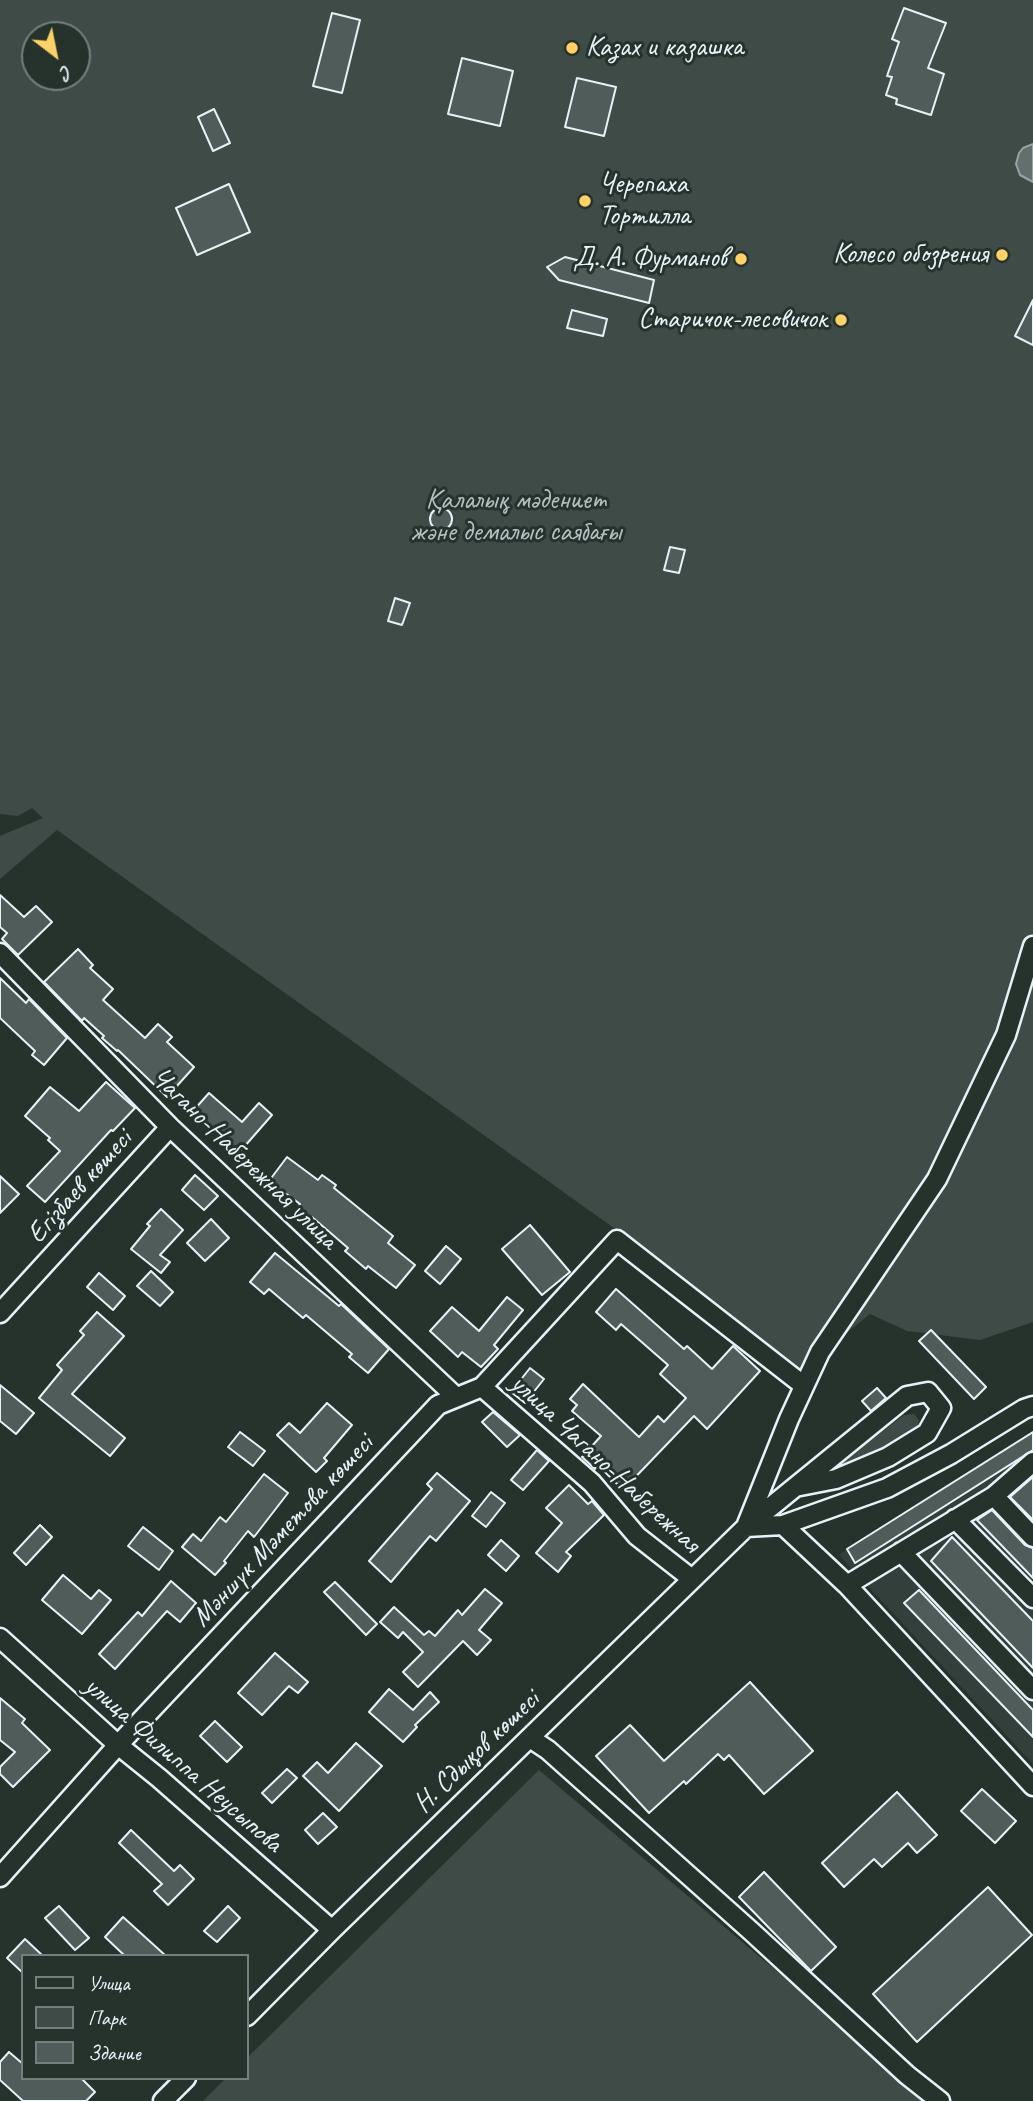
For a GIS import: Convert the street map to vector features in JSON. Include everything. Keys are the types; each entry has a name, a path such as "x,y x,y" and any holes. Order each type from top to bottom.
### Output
{"street":[{"path":"1033,946 1006,1035 937,1179 820,1352 803,1385 746,1527 783,1525 887,1488 1033,1406"},
{"name":"Чагано-Набережная улица","path":"0,953 170,1127 456,1397"},
{"name":"Егізбаев көшесі","path":"0,1313 170,1127"},
{"name":"Мәншүк Мәметова көшесі","path":"0,1877 118,1745 438,1405 482,1387 617,1240 803,1385"},
{"name":"улица Чагано-Набережная","path":"482,1387 592,1483 637,1536 692,1579"},
{"name":"Н. Сдықов көшесі","path":"248,2015 746,1527 795,1487 907,1396 928,1392 942,1408 927,1433 888,1457 836,1479 795,1487"},
{"path":"847,1584 994,1496 1033,1462"},
{"path":"994,1496 1033,1537"},
{"path":"956,1519 1033,1598"},
{"path":"783,1525 847,1584 1033,1786"},
{"path":"901,1552 1033,1690"},
{"name":"улица Филиппа Неусыпова","path":"0,1639 332,1930"},
{"path":"530,1738 752,1932 907,2075 940,2101"},
{"path":"163,2101 184,2080"}],"shaded area":[{"path":"1033,144 1033,182 1020,175 1016,164 1023,148"},
{"path":"1033,1432 1033,1764 839,1555"}],"green space":[{"name":"Қалалық мәдениет және демалыс саябағы","path":"0,0 1033,0 1033,1322 980,1340 907,1331 870,1314 801,1370 618,1231 57,830 0,879 0,836 43,818 32,808 18,816 0,814"},
{"path":"914,1414 919,1420 917,1429 877,1453 833,1469 904,1415"},
{"path":"539,1770 930,2101 203,2101 224,2080 248,2080 248,2057"}],"building":[{"path":"904,8 946,23 928,68 944,74 931,115 896,104 897,99 886,95 892,77 887,76 899,42 892,39"},
{"path":"332,13 360,20 342,93 313,86"},
{"path":"462,58 513,71 500,126 448,114"},
{"path":"577,78 616,87 604,136 565,127"},
{"path":"214,109 230,143 213,151 198,117"},
{"path":"229,184 250,232 197,255 176,208"},
{"path":"565,257 654,280 649,303 559,280 547,267"},
{"path":"1033,300 1033,345 1015,336"},
{"path":"572,310 607,319 603,336 567,328"},
{"path":"441,508 449,511 452,519 449,527 441,530 433,527 430,519 433,511"},
{"path":"670,547 685,550 679,573 664,570"},
{"path":"395,598 410,603 402,625 388,621"},
{"path":"0,895 24,917 36,906 52,922 18,955 2,939 7,933 0,927"},
{"path":"78,949 93,965 90,968 113,989 103,1000 145,1038 158,1024 172,1037 167,1042 194,1067 167,1097 84,1018 82,1021 44,982"},
{"path":"0,978 26,1003 29,999 67,1038 44,1065 32,1055 35,1051 0,1018"},
{"path":"106,1082 135,1108 111,1130 45,1202 27,1186 60,1151 48,1140 50,1138 25,1116 50,1087 79,1111"},
{"path":"209,1093 242,1122 259,1103 272,1115 237,1155 224,1143 226,1141 193,1111"},
{"path":"287,1157 318,1180 322,1175 336,1185 334,1188 393,1236 388,1243 415,1265 396,1288 368,1266 366,1269 345,1251 348,1248 312,1217 311,1219 297,1209 300,1204 269,1181"},
{"path":"195,1175 218,1196 204,1210 182,1190"},
{"path":"0,1176 19,1194 0,1213"},
{"path":"161,1209 183,1230 160,1255 170,1262 161,1273 131,1249 150,1226 147,1224"},
{"path":"211,1219 229,1238 205,1261 187,1243"},
{"path":"530,1225 570,1272 542,1295 502,1249"},
{"path":"446,1246 461,1259 440,1284 425,1271"},
{"path":"275,1253 339,1306 341,1304 389,1349 368,1373 349,1357 352,1354 306,1315 303,1318 269,1289 264,1294 250,1282"},
{"path":"151,1271 173,1292 160,1306 137,1286"},
{"path":"99,1273 125,1296 113,1310 87,1287"},
{"path":"616,1289 684,1349 687,1346 712,1369 733,1346 760,1371 707,1429 694,1416 623,1490 598,1465 595,1469 582,1457 601,1436 572,1411 577,1405 570,1399 583,1384 639,1437 658,1416 664,1422 686,1398 660,1374 668,1365 621,1324 616,1330 596,1312"},
{"path":"507,1297 523,1310 494,1345 498,1349 481,1367 462,1352 458,1357 430,1331 452,1307 479,1331"},
{"path":"97,1312 124,1336 72,1394 125,1438 110,1456 39,1398 62,1370 57,1365 84,1335 80,1331"},
{"path":"931,1330 986,1387 974,1399 919,1341"},
{"path":"530,1368 544,1379 525,1403 511,1392"},
{"path":"0,1385 34,1413 16,1434 0,1421"},
{"path":"877,1388 886,1398 871,1411 862,1401"},
{"path":"327,1403 352,1425 324,1458 327,1461 316,1472 277,1435 289,1423 300,1433"},
{"path":"493,1412 520,1435 507,1447 482,1422"},
{"path":"240,1432 265,1451 253,1466 228,1447"},
{"path":"1033,1432 1033,1450 855,1563 847,1549"},
{"path":"537,1450 549,1461 523,1490 511,1480"},
{"path":"437,1473 470,1501 436,1541 430,1536 391,1582 369,1561 432,1489 427,1484"},
{"path":"264,1474 288,1493 254,1537 248,1531 215,1575 182,1547 193,1534 201,1541 220,1517 226,1522"},
{"path":"1033,1477 1033,1520 1010,1497"},
{"path":"569,1485 588,1504 592,1501 604,1515 566,1552 571,1556 558,1572 536,1553 562,1523 546,1508"},
{"path":"491,1492 505,1503 486,1527 472,1516"},
{"path":"992,1510 1025,1545 1033,1548 1033,1578 977,1520"},
{"path":"40,1525 52,1537 26,1565 14,1553"},
{"path":"143,1527 173,1551 159,1570 128,1546"},
{"path":"952,1537 1033,1621 1033,1668 931,1561"},
{"path":"501,1540 519,1556 506,1571 488,1555"},
{"path":"63,1575 91,1599 99,1590 111,1600 82,1634 42,1600"},
{"path":"171,1581 196,1603 180,1622 167,1611 115,1669 99,1654 138,1612 142,1616"},
{"path":"335,1582 377,1624 366,1635 324,1592"},
{"path":"485,1589 502,1603 479,1630 491,1640 477,1655 463,1641 418,1687 403,1672 423,1652 403,1632 398,1638 380,1622 394,1607 424,1635 429,1631 435,1636 458,1610 462,1615"},
{"path":"919,1590 1033,1710 1033,1737 904,1603"},
{"path":"275,1653 308,1682 298,1693 289,1686 262,1715 238,1693"},
{"path":"750,1682 813,1751 764,1794 729,1755 724,1760 718,1754 649,1813 596,1756 630,1725 664,1761"},
{"path":"389,1689 413,1710 430,1692 439,1702 415,1725 417,1727 403,1742 369,1712"},
{"path":"0,1698 25,1719 22,1723 50,1750 13,1787 0,1774 0,1767 15,1752 0,1740"},
{"path":"215,1721 242,1747 227,1762 200,1736"},
{"path":"356,1743 382,1766 339,1811 303,1776 317,1762 328,1773"},
{"path":"287,1769 297,1778 272,1803 262,1793"},
{"path":"982,1789 1016,1821 995,1843 961,1811"},
{"path":"897,1792 937,1835 917,1853 908,1843 882,1867 874,1859 844,1887 822,1863"},
{"path":"323,1813 337,1827 318,1844 305,1830"},
{"path":"131,1830 174,1871 180,1865 194,1879 168,1905 154,1891 162,1884 119,1843"},
{"path":"764,1872 836,1947 811,1971 739,1897"},
{"path":"988,1887 1032,1935 917,2042 873,1994"},
{"path":"59,1906 89,1938 75,1950 45,1918"},
{"path":"228,1906 240,1918 217,1942 204,1931"},
{"path":"123,1917 164,1954 123,1954 105,1937"},
{"path":"25,1939 41,1954 21,1954 21,1971 7,1958"},
{"path":"9,2052 21,2062 21,2080 83,2080 95,2092 86,2101 23,2101 0,2080 0,2062"}],"place":[{"name":"Казах и казашка","path":"572,48"},
{"name":"Черепаха Тортилла","path":"585,201"},
{"name":"Колесо обозрения","path":"1002,255"},
{"name":"Д. А. Фурманов","path":"741,259"},
{"name":"Старичок-лесовичок","path":"841,320"}]}
